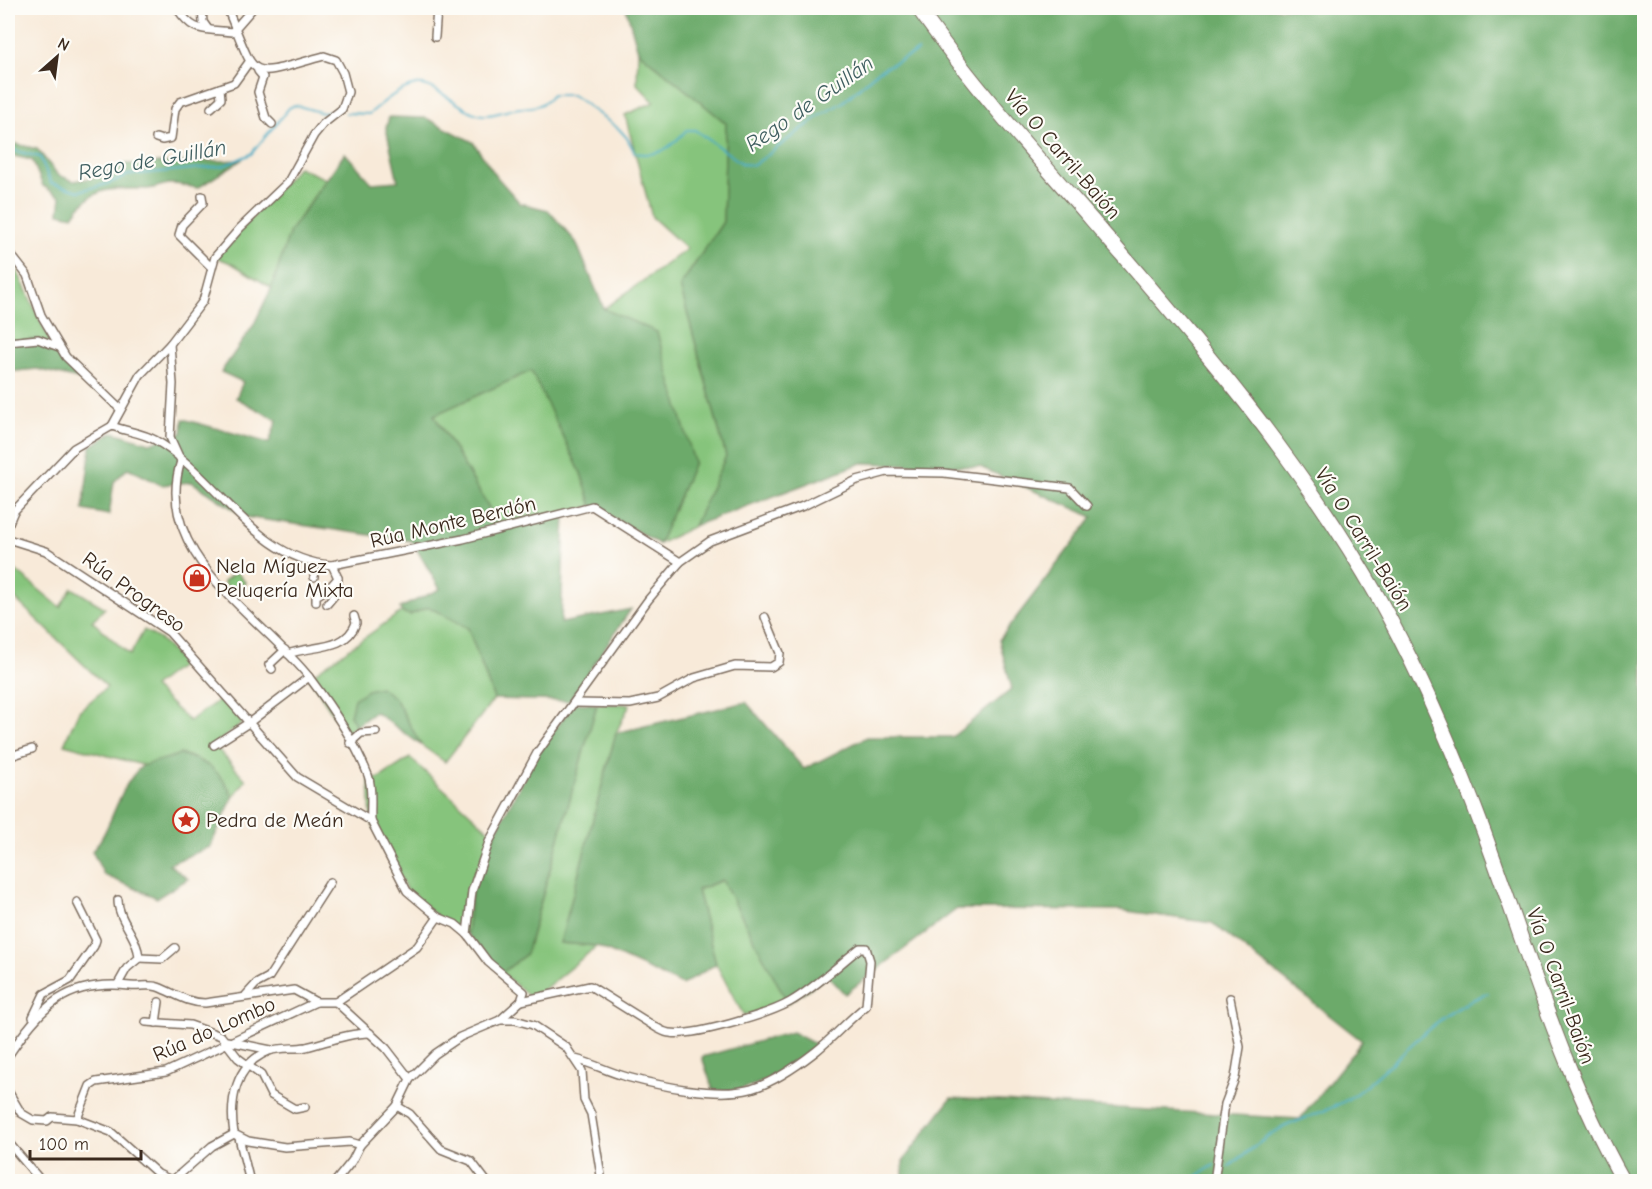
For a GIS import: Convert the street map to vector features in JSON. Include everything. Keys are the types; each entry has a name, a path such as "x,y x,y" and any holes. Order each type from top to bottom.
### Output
{"highway":[{"name":"Vía O Carril-Baión","path":"918,8 1005,120 1236,388 1334,523 1404,647 1456,759 1549,1023 1574,1085 1624,1182"}],"street":[{"path":"177,8 191,27 232,32 253,8"},
{"path":"202,8 203,22 208,29"},
{"path":"227,8 249,62 263,78 258,92 266,118 272,124"},
{"path":"435,37 437,8"},
{"path":"8,525 14,511 74,448 111,426 140,375 170,344 203,301 215,257 240,228 288,182 314,135 323,123 342,109 348,92 339,63 330,57 324,56 273,72 258,71"},
{"path":"156,138 162,140 171,138 175,109 180,102 234,83 249,62"},
{"path":"211,108 221,99 220,88"},
{"path":"202,196 203,203 182,225 179,235 211,267"},
{"path":"8,251 27,275 34,300 59,347 77,370 92,381 120,409"},
{"path":"8,342 38,339 59,347"},
{"path":"170,344 173,384 170,437 181,461 176,476 175,493 189,543 215,583 309,677 369,777 371,821 407,891 438,917 455,924 467,934 488,962 524,992 522,1000"},
{"name":"Rúa Monte Berdón","path":"111,426 155,440 215,488 263,538 314,564 332,565 463,539 592,506 680,562"},
{"path":"467,934 472,891 489,842 537,753 648,600 680,562 710,541 803,506 857,480 887,472 944,474 1070,488 1087,506"},
{"name":"Rúa Progreso","path":"8,539 46,551 168,632 297,777 371,821"},
{"path":"314,564 314,577"},
{"path":"327,604 337,592 338,578 332,565"},
{"path":"316,602 316,596 330,587 338,578"},
{"path":"272,669 268,665 286,652 326,647 342,637 356,626 354,616"},
{"path":"575,703 630,704 658,698 694,678 735,666 771,667 779,662 780,653 765,617"},
{"path":"214,745 250,722 309,677"},
{"path":"350,743 362,733 376,732"},
{"path":"8,757 32,749"},
{"path":"246,995 256,984 269,977 330,882"},
{"path":"118,900 119,912 133,935 139,958"},
{"path":"8,1056 32,1020 44,994 64,985 91,952 96,940 77,902"},
{"path":"32,1020 44,1009 74,991 118,984 157,987 196,1003 294,990 316,1002 336,1002 417,947 438,917"},
{"path":"118,984 122,973 139,958 162,959 175,948"},
{"path":"335,1182 352,1161 360,1145 397,1106 410,1079 435,1054 460,1037 500,1020 522,1000 590,986 669,1034 688,1033 721,1026 788,1003 832,973 860,948 866,948 870,961 866,1006 815,1052 751,1089 727,1091 667,1086 625,1076 599,1064 575,1059"},
{"path":"64,985 74,991"},
{"path":"1214,1182 1225,1104 1235,1078 1240,1047 1230,998"},
{"path":"156,1023 159,1002"},
{"name":"Rúa do Lombo","path":"77,1119 90,1086 96,1082 166,1072 227,1041 316,1002"},
{"path":"336,1002 386,1048 410,1079"},
{"path":"500,1020 515,1020 533,1025 566,1047 575,1059 582,1071 584,1100 591,1113 602,1182"},
{"path":"146,1022 190,1025 210,1031 227,1041 271,1050 304,1047 359,1033 370,1033"},
{"path":"227,1041 233,1052 261,1075 271,1095 295,1109 305,1107"},
{"path":"250,1182 236,1136 234,1089 249,1065 271,1050"},
{"path":"8,1091 21,1113 33,1120 47,1120 52,1117 77,1119 111,1132 158,1174 173,1181 212,1146 236,1136 285,1147 350,1142 360,1145"},
{"path":"397,1106 410,1114 441,1149 471,1161 487,1182"},
{"path":"8,1142 42,1182"}],"green space":[{"path":"626,8 1644,8 1644,1181 903,1181 903,1161 951,1098 1300,1119 1362,1041 1212,923 1119,910 957,909 845,994 828,976 788,1003 722,880 697,890 716,964 682,985 597,946 560,943 616,733 746,702 804,769 867,737 952,737 1012,689 999,640 1093,517 980,467 862,463 694,526 726,456 680,286 723,222 726,123 638,51"},
{"path":"638,51 726,123 723,222 680,286 726,456 694,526 659,544 694,462 604,309 687,249 652,217 625,115 654,102 637,84"},
{"path":"389,117 426,118 473,142 497,177 520,203 548,210 576,242 604,309 657,332 694,462 659,544 592,506 581,473 531,371 434,415 498,523 565,513 561,623 631,609 569,701 494,699 468,628 429,607 410,615 401,612 400,608 440,589 412,541 245,517 192,482 161,485 128,468 114,482 109,515 83,510 91,446 113,432 150,443 182,433 183,419 269,443 277,420 236,398 243,382 221,372 253,326 272,287 290,231 345,153 372,183 398,181 386,128"},
{"path":"8,142 37,149 58,175 74,181 93,178 125,164 241,160 198,188 170,184 147,189 115,189 97,193 88,198 73,216 59,213 61,197 43,186 32,160 8,155"},
{"path":"298,167 326,179 290,231 272,288 231,263 215,257"},
{"path":"8,251 52,346 12,341 8,331"},
{"path":"38,339 52,346 78,379 37,369 8,372 8,342"},
{"path":"531,370 581,473 592,506 565,513 498,523 434,415"},
{"path":"8,564 60,607 72,588 105,608 92,621 130,655 144,630 161,640 183,664 153,687 189,721 222,698 243,723 214,745 246,780 233,797 224,780 213,769 199,760 181,754 155,765 142,765 64,744 79,711 107,687 8,592"},
{"path":"236,572 246,583 231,592 223,582"},
{"path":"429,607 468,628 494,699 445,762 421,745 395,698 350,715 356,726 345,733 309,677 401,612 410,615"},
{"path":"380,687 395,698 421,745 375,712 356,726 350,715 354,699 367,690"},
{"path":"575,703 597,704 526,954 502,973 467,934 472,891 494,835 537,753"},
{"path":"597,704 630,704 616,733 560,943 597,946 532,999 502,973 526,954"},
{"path":"180,754 206,764 224,780 233,797 210,847 169,864 188,879 157,898 104,875 92,851 105,831 126,786 141,767"},
{"path":"410,758 494,835 467,934 438,917 407,891 371,821 369,777 378,779"},
{"path":"723,880 788,1003 744,1016 716,964 697,890"},
{"path":"792,1032 817,1045 805,1059 782,1073 746,1088 731,1091 713,1090 702,1057"}],"waterway":[{"name":"Rego de Guillán","path":"346,113 369,114 397,93 416,85 432,88 466,109 483,115 538,106 552,95 572,95 619,129 635,153 659,152 670,146 687,130 695,130 743,164 754,165 818,117 843,102 878,71 918,51"},
{"name":"Rego de Guillán","path":"8,149 40,157 51,183 79,191 107,184 128,175 223,166 251,154 289,108 295,105 323,113 332,112"},
{"path":"1228,1167 1266,1137 1336,1106 1354,1095 1432,1026 1467,1003 1488,993"},
{"path":"1188,1182 1214,1165"}],"place":[{"name":"Nela Míguez Peluqería Mixta","path":"197,578"},
{"name":"Pedra de Meán","path":"186,820"}]}
